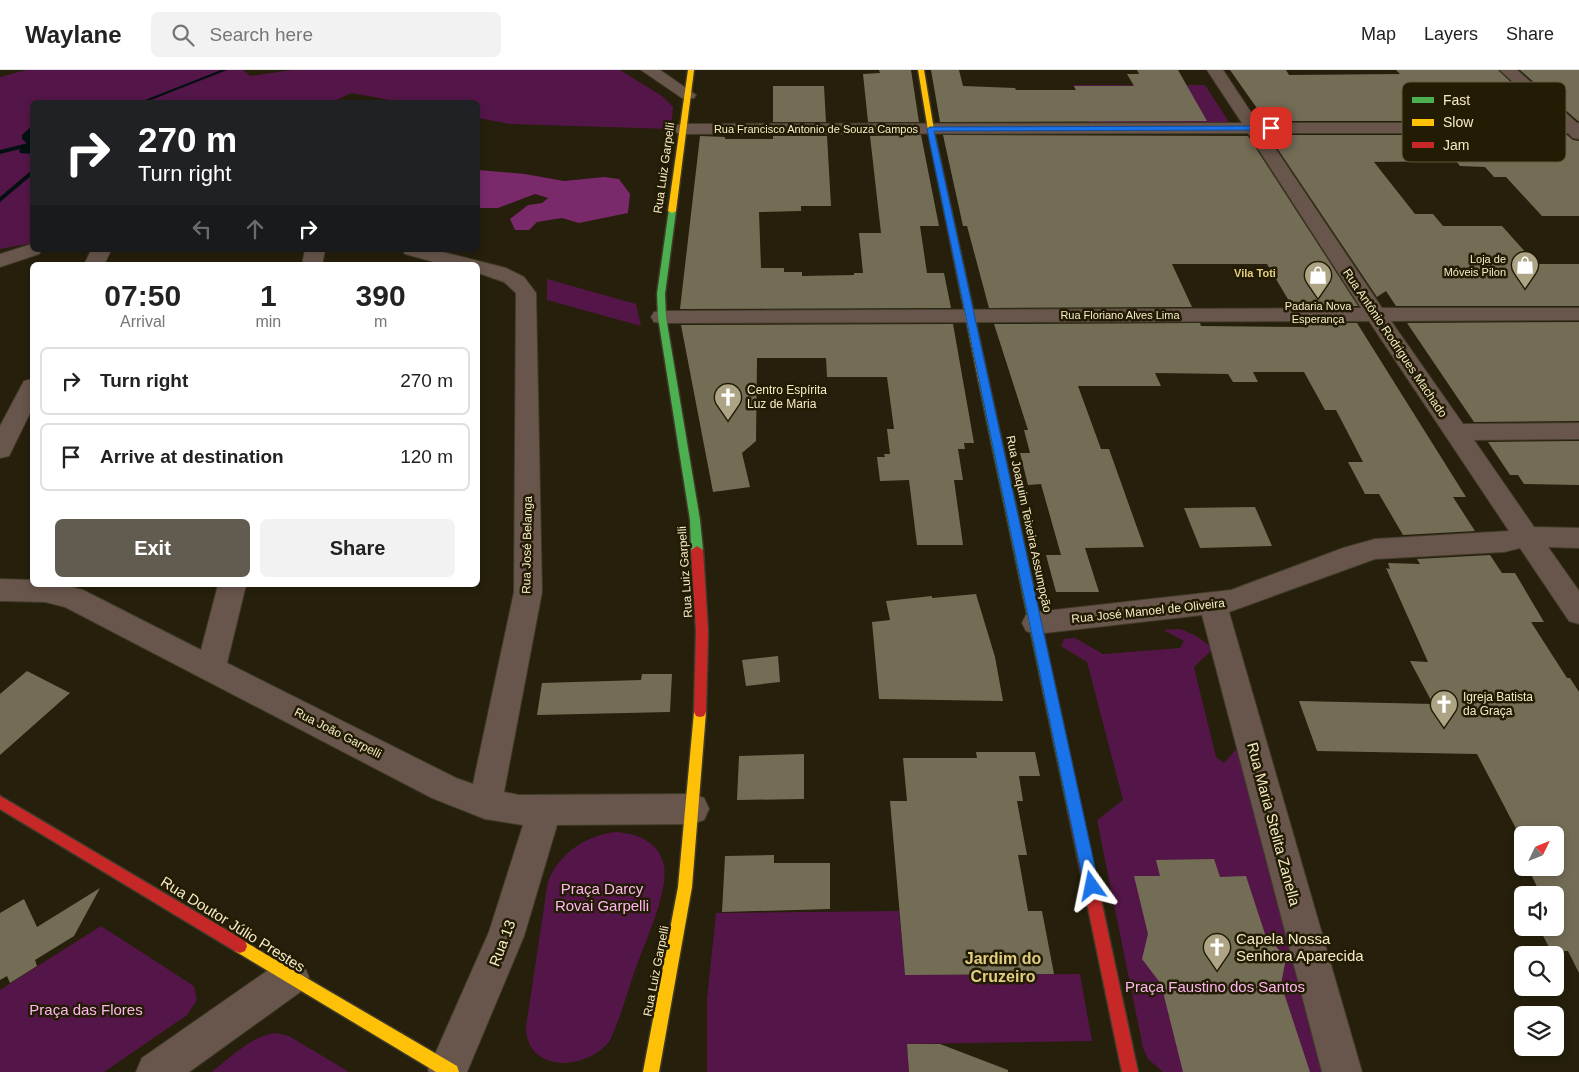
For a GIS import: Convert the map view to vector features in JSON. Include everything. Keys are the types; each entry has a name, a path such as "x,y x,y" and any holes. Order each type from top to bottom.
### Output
{"street":[{"path":"649,70 688,95"},
{"name":"Rua Luiz Garpelli","path":"651,1072 685,887 703,672 700,564 683,440 662,317 661,294 691,70"},
{"name":"Rua Joaquim Teixeira Assumpção","path":"921,70 930,129 1130,1072"},
{"name":"Rua Antônio Rodrigues Machado","path":"1215,70 1376,315 1579,613"},
{"path":"1508,70 1522,82"},
{"path":"1566,120 1577,130"},
{"name":"Rua Francisco Antonio de Souza Campos","path":"684,129 1402,129"},
{"path":"0,261 30,251"},
{"path":"419,252 457,262"},
{"name":"Rua José Belanga","path":"480,268 510,276 521,283 526,293 529,570 528,592 504,719 484,804"},
{"name":"Rua Floriano Alves Lima","path":"662,317 1579,314"},
{"path":"0,450 30,390"},
{"path":"1455,432 1579,431"},
{"name":"Rua José Manoel de Oliveira","path":"1036,623 1213,605 1233,601 1353,555 1375,549 1504,542 1527,536 1579,538"},
{"path":"211,668 231,587"},
{"name":"Rua João Garpelli","path":"0,590 45,591 73,598 444,788 484,804 518,810 544,811 692,809"},
{"name":"Rua Maria Stelita Zanella","path":"1213,605 1342,1072"},
{"name":"Rua Doutor Júlio Prestes","path":"0,802 449,1071"},
{"name":"Rua 13","path":"449,1071 506,936 544,811"},
{"path":"156,1072 290,977"}],"green space":[{"path":"26,70 243,70 250,76 292,70 620,70 662,96 673,107 671,129 510,124 480,118 480,100 389,100 352,93 336,100 30,100 30,243 0,249 0,77"},
{"path":"1073,85 1205,85 1229,122 1090,123"},
{"path":"547,279 636,304 641,326 547,300"},
{"name":"Praça Faustino dos Santos","path":"1179,629 1189,632 1213,649 1194,667 1216,757 1224,763 1238,747 1322,1072 1163,1072 1148,1059 1143,1048 1097,820 1123,800 1087,662 1061,646 1064,639 1075,638 1103,654 1180,648 1184,641 1163,630"},
{"name":"Praça Darcy Rovai Garpelli","path":"615,832 631,834 646,840 658,851 664,866 663,890 620,1017 609,1042 598,1052 585,1059 558,1063 535,1053 529,1042 526,1027 548,881 559,862 575,848 594,837"},
{"path":"899,911 905,975 1080,974 1092,1041 907,1044 909,1072 707,1072 707,999 716,913"},
{"name":"Praça das Flores","path":"101,926 194,986 197,1000 187,1015 104,1072 0,1072 0,990"},
{"path":"276,1033 289,1036 349,1072 211,1072 258,1038"}],"shaded area":[{"path":"30,128 30,154 20,153 19,150 28,144 22,139 22,135"},
{"path":"480,170 525,174 564,181 604,177 619,179 630,194 628,213 579,223 562,218 537,222 529,230 515,230 510,219 528,205 542,203 548,198 535,194 498,208 480,208"}],"building":[{"path":"879,70 911,70 919,122 868,122 863,74 880,73"},
{"path":"931,70 959,70 963,86 1015,88 1016,90 1076,90 1074,86 1134,86 1127,74 1139,74 1137,70 1178,70 1207,121 940,122"},
{"path":"1230,70 1286,70 1289,75 1400,74 1396,70 1498,70 1511,82 1402,82 1402,121 1266,121"},
{"path":"1520,70 1579,70 1579,121 1566,110 1566,82 1534,82"},
{"path":"773,86 824,86 826,122 773,122"},
{"path":"921,135 939,226 920,226 927,273 944,273 951,308 680,309 700,136 725,137 725,139 773,139 773,136 827,136 831,206 801,206 801,211 759,212 761,268 784,268 784,272 802,272 802,276 854,275 854,273 863,273 859,233 881,233 870,136"},
{"path":"943,135 1248,136 1358,306 1292,306 1267,264 1172,264 1192,307 989,308 967,226 963,226"},
{"path":"1402,135 1402,162 1374,162 1415,214 1433,214 1443,226 1502,226 1536,264 1579,264 1579,306 1396,306 1386,291 1377,297 1269,136"},
{"path":"1567,135 1573,140 1579,141 1579,216 1542,216 1506,177 1494,177 1485,167 1460,166 1457,162 1566,162"},
{"path":"1579,322 1579,421 1474,422 1407,323"},
{"path":"1200,323 1201,326 1305,327 1302,323 1357,323 1466,497 1453,497 1475,531 1403,535 1379,494 1365,494 1348,462 1363,462 1336,410 1325,410 1304,372 1253,372 1258,382 1233,382 1228,374 1155,373 1161,386 1078,386 1101,449 1109,449 1144,547 1085,548 1099,592 1056,592 1046,555 1061,555 1041,484 1028,485 1020,453 1030,453 1024,430 1028,430 994,324"},
{"path":"953,324 974,443 964,443 965,449 958,449 963,480 954,480 963,545 917,545 909,480 880,481 877,457 885,457 884,454 890,454 887,429 894,429 887,377 827,377 826,358 757,358 756,441 742,453 750,487 713,492 681,325"},
{"path":"1579,441 1579,485 1524,484 1518,475 1510,475 1488,442"},
{"path":"1255,507 1272,546 1200,548 1184,508"},
{"path":"1490,555 1502,573 1515,573 1544,622 1531,622 1567,678 1570,678 1579,692 1579,973 1568,951 1564,951 1564,946 1548,946 1543,936 1564,936 1564,886 1537,886 1532,876 1564,876 1564,826 1515,826 1477,754 1317,751 1299,701 1433,704 1410,661 1428,662 1386,568 1390,569 1388,563 1420,564 1417,559"},
{"path":"976,594 995,657 1003,701 879,699 872,622 890,620 886,601"},
{"path":"778,656 780,682 746,686 742,660"},
{"path":"27,671 70,693 0,755 0,694"},
{"path":"642,674 672,674 670,712 537,715 542,683 641,680"},
{"path":"976,752 1035,752 1040,776 1019,776 1023,801 1017,801 1027,855 1018,855 1028,911 1042,911 1054,974 905,975 890,801 907,801 903,758 977,758"},
{"path":"804,754 804,799 737,800 739,756"},
{"path":"774,855 774,863 830,863 830,909 722,912 725,856"},
{"name":"Capela Nossa Senhora Aparecida","path":"1214,859 1220,877 1246,876 1265,934 1286,958 1281,984 1310,1072 1183,1072 1161,984 1142,959 1148,934 1134,876 1160,876 1156,860"},
{"path":"100,888 74,936 35,960 37,966 10,983 7,976 0,980 0,913 24,899 37,927"},
{"path":"907,1044 940,1044 1008,1070 1008,1072 909,1072"}],"waterway":[{"path":"148,100 225,70"},
{"path":"0,152 30,144"},
{"path":"0,200 30,174"}],"traffic: fast":[{"path":"672,211 661,294 662,317 695,520 697,550"},
{"path":"984,383 1075,811"}],"traffic: slow":[{"path":"672,211 691,70"},
{"path":"921,70 932,136 984,383"},
{"path":"651,1072 685,887 700,712"},
{"path":"240,946 451,1072"}],"traffic: jam":[{"path":"697,550 702,631 700,712"},
{"path":"0,802 240,946"},
{"path":"1075,811 1130,1072"}],"place":[{"name":"Loja de Móveis Pilon","path":"1525,289"},
{"name":"Padaria Nova Esperança","path":"1318,299"},
{"name":"Centro Espírita Luz de Maria","path":"728,421"},
{"name":"Igreja Batista da Graça","path":"1444,728"},
{"name":"Capela Nossa Senhora Aparecida","path":"1217,971"}],"district":[{"name":"Vila Toti","path":"1255,273"},
{"name":"Jardim do Cruzeiro","path":"1003,967"}],"route":[{"path":"1092,886 930,129 1271,128"}]}
